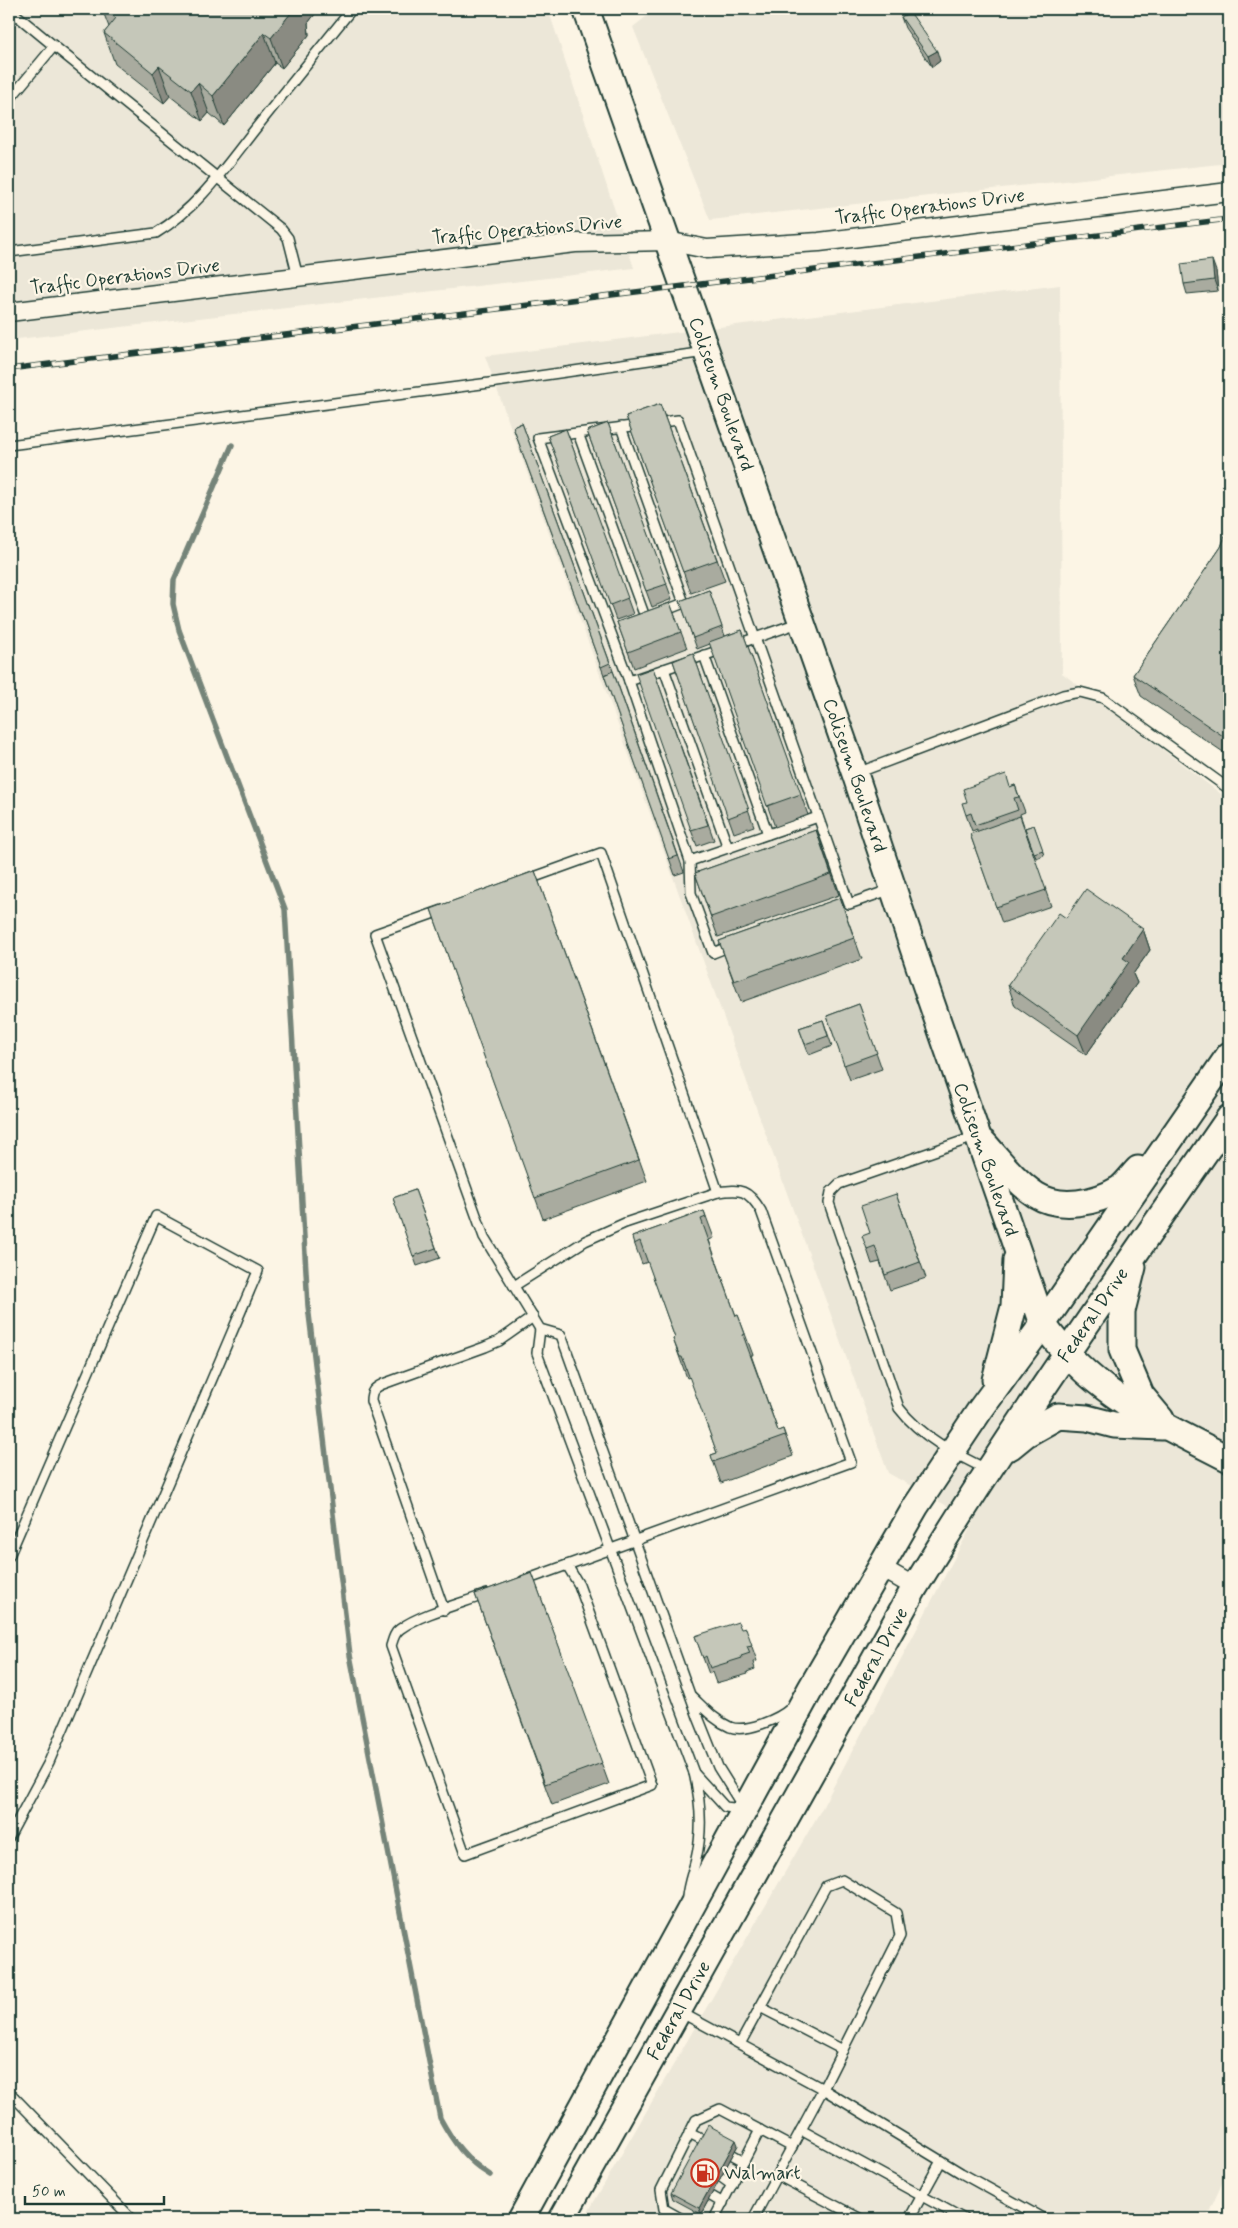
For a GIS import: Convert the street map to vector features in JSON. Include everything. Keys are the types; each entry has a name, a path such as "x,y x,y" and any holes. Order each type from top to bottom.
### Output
{"main road":[{"name":"Coliseum Boulevard","path":"586,9 855,774 892,889 1043,1324 1066,1353 1122,1402 1229,1459"},
{"path":"978,1136 1015,1178 1036,1195 1059,1203 1090,1202 1120,1188 1180,1126 1229,1055"},
{"name":"Federal Drive","path":"562,2219 778,1829 915,1587 991,1465 1229,1118"},
{"name":"Federal Drive","path":"521,2219 811,1688 880,1567 951,1452 1043,1324 1180,1126"},
{"path":"991,1395 1014,1306 1016,1247"},
{"path":"1138,1250 1122,1311 1122,1350 1141,1395 1167,1427"},
{"path":"991,1465 1026,1434 1058,1416 1088,1418 1114,1425 1167,1427"},
{"path":"745,1809 778,1829"}],"street":[{"name":"Traffic Operations Drive","path":"9,312 575,243 666,241 707,248 819,242 1229,192"},
{"path":"880,1567 915,1587"}],"lane":[{"path":"9,9 273,222 288,238 298,277"},
{"path":"9,252 156,233 186,213 352,9"},
{"path":"9,100 54,46"},
{"path":"9,445 497,382 706,352"},
{"path":"740,943 713,953 691,893 690,861 628,681 614,629 538,438 678,420 818,817 844,906 892,889"},
{"path":"578,433 641,619 684,603 621,427"},
{"path":"628,681 801,622"},
{"path":"704,655 768,834"},
{"path":"664,669 728,848"},
{"path":"855,774 1063,695 1080,692 1103,698 1229,789"},
{"path":"690,861 818,817"},
{"path":"517,883 601,853 718,1192"},
{"path":"451,907 376,934 484,1237 540,1328 561,1336 718,1767 745,1809"},
{"path":"978,1136 839,1184 831,1192 829,1203 899,1408 911,1423 951,1452 991,1465"},
{"path":"514,1286 580,1244 625,1223 718,1192 739,1190 754,1198 761,1210 852,1462 514,1584"},
{"path":"9,1556 156,1216 258,1271 49,1762 9,1837"},
{"path":"444,1610 371,1401 371,1393 382,1384 499,1341 533,1317"},
{"path":"540,1328 536,1353 694,1773 700,1800 701,1825 696,1858 688,1883 685,1919"},
{"path":"496,1591 420,1618 399,1630 393,1638 391,1646 392,1655 465,1854 652,1785 579,1585 567,1565"},
{"path":"690,1694 716,1720 733,1728 759,1725 784,1714 811,1688"},
{"path":"694,1773 726,1807 745,1809"},
{"path":"740,2044 826,1886 842,1880 896,1913 900,1936 823,2089 753,2219"},
{"path":"760,2008 843,2050"},
{"path":"677,2010 823,2089 941,2161 1044,2219"},
{"path":"9,2092 132,2219"},
{"path":"682,2219 664,2209 661,2190 681,2158 689,2133 696,2120 720,2109 792,2147"},
{"path":"714,2219 760,2130"},
{"path":"801,2130 964,2219"},
{"path":"689,2133 705,2141"},
{"path":"733,2155 744,2161"},
{"path":"909,2219 941,2161"},
{"path":"777,2175 861,2219"},
{"path":"721,2177 732,2185"},
{"path":"711,2196 723,2203"}],"shaded area":[{"path":"9,9 548,9 634,268 9,340"},
{"path":"656,9 1229,9 1229,163 710,220 633,27"},
{"path":"1060,285 1062,673 1229,800 1229,2168 1206,2219 584,2219 821,1810 974,1521 888,1473 485,356"}],"building":[{"path":"105,9 294,9 271,38 264,33 213,96 198,83 191,91 159,66 153,73 104,33 116,18"},
{"path":"910,12 937,51 928,56 901,17"},
{"path":"1212,260 1214,280 1184,284 1181,264"},
{"path":"660,404 717,560 683,572 626,416"},
{"path":"522,423 610,663 601,667 513,427"},
{"path":"608,423 667,584 646,591 587,431"},
{"path":"566,429 628,598 610,605 548,436"},
{"path":"1229,528 1229,740 1133,675 1221,547"},
{"path":"709,590 722,627 693,638 680,601"},
{"path":"670,603 681,632 628,652 617,622"},
{"path":"742,630 801,794 767,806 709,642"},
{"path":"693,653 749,810 728,818 673,661"},
{"path":"653,668 708,825 691,830 636,674"},
{"path":"613,671 678,856 669,859 604,675"},
{"path":"1006,774 1010,787 1015,785 1019,797 1014,798 1018,810 975,825 971,813 966,815 962,803 967,802 963,789"},
{"path":"1020,816 1046,890 996,907 970,834"},
{"path":"1034,825 1043,850 1034,853 1025,828"},
{"path":"816,830 831,874 711,917 695,873"},
{"path":"535,871 639,1160 535,1198 431,909"},
{"path":"1086,889 1143,929 1123,958 1129,962 1078,1035 1008,985 1059,913 1066,918"},
{"path":"840,898 854,938 734,981 719,941"},
{"path":"859,1004 877,1053 844,1065 827,1016"},
{"path":"823,1020 828,1036 805,1044 799,1028"},
{"path":"415,1190 436,1248 413,1256 393,1198"},
{"path":"896,1194 920,1262 885,1275 875,1246 867,1249 862,1236 870,1233 861,1206"},
{"path":"704,1211 706,1217 701,1219 736,1316 738,1315 745,1334 743,1335 778,1431 783,1429 785,1436 713,1462 711,1455 717,1453 682,1357 680,1357 673,1339 675,1338 640,1241 634,1244 632,1237"},
{"path":"532,1573 602,1763 545,1784 475,1594"},
{"path":"738,1622 741,1629 746,1628 752,1645 747,1646 750,1653 741,1656 742,1658 710,1668 706,1656 703,1658 695,1636"},
{"path":"708,2125 736,2140 699,2208 671,2193"},
{"path":"918,2214 928,2219 916,2219"}],"waterway":[{"path":"232,445 174,580 173,604 179,630 285,909 308,1306 350,1655 440,2118 461,2150 490,2175"}],"railway":[{"path":"9,369 1229,219"}],"place":[{"name":"Walmart","path":"705,2173"}]}
